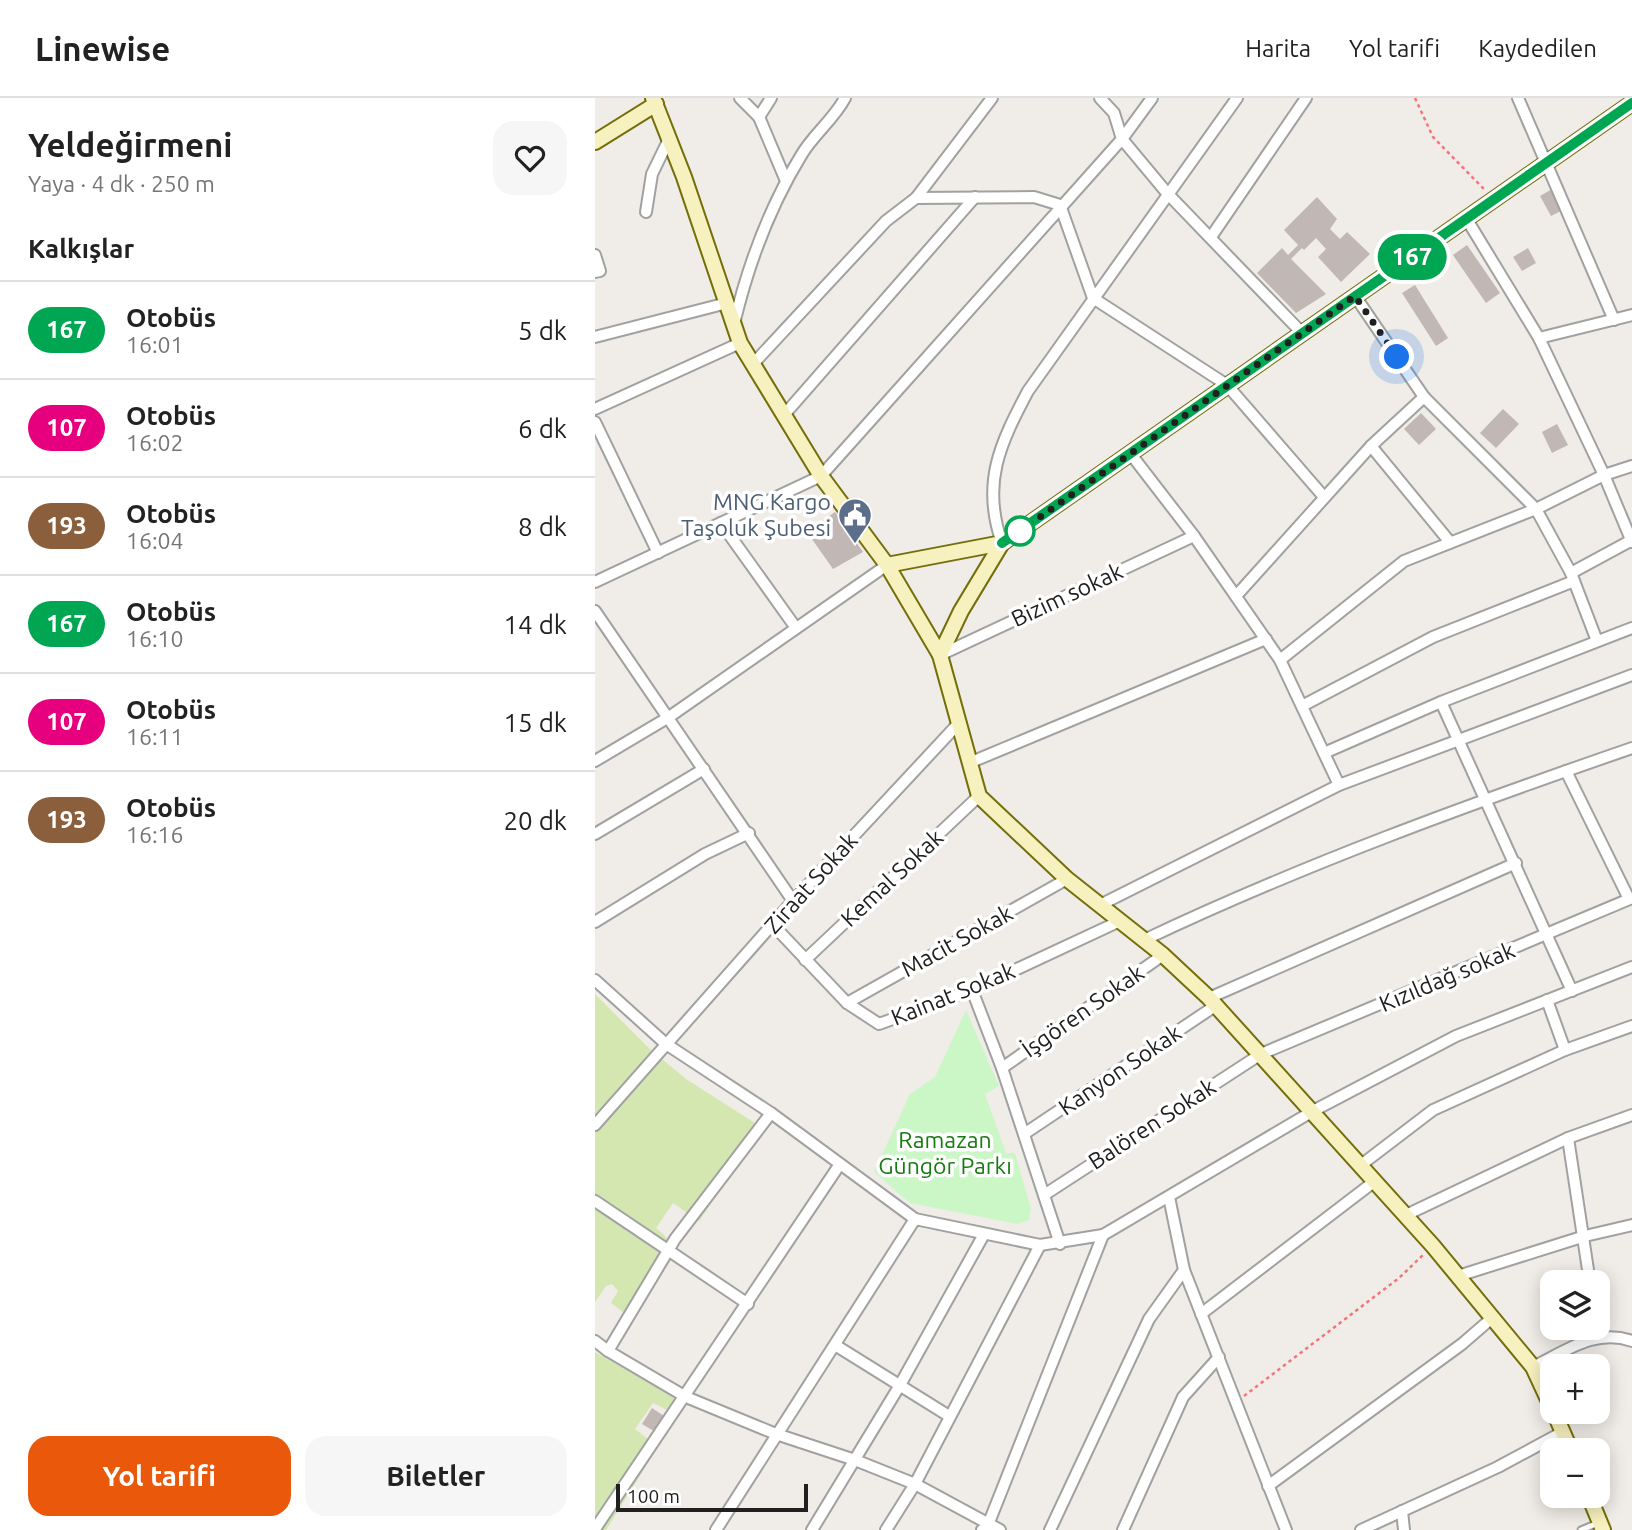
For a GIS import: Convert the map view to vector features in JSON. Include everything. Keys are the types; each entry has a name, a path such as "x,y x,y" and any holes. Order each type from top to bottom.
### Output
{"street":[{"path":"740,98 759,117 786,181"},
{"path":"759,117 771,98"},
{"path":"734,324 759,240 786,181 804,151 845,98"},
{"path":"753,364 885,221 916,198 992,98"},
{"path":"1100,98 1114,113 1122,139 1167,193 1302,333"},
{"path":"595,582 821,476 1060,205 1122,139 1152,98"},
{"path":"1002,543 993,517 993,481 1003,439 1028,391 1237,98"},
{"path":"1211,237 1305,98"},
{"path":"1518,98 1614,320"},
{"path":"595,142 654,101 740,343 821,476 887,565 940,655 979,796 1067,878 1163,955 1212,1002 1433,1246 1533,1367 1540,1382"},
{"path":"940,655 961,611 1002,543 1632,103"},
{"path":"646,212 652,174 669,139"},
{"path":"784,415 975,197"},
{"path":"916,198 1034,197 1060,205"},
{"path":"1060,205 1093,298 1227,385 1324,497"},
{"path":"1302,706 1433,636 1573,577 1632,541 1539,338 1466,218"},
{"path":"595,255 600,271 595,272"},
{"path":"1355,296 1424,397 1536,509 1573,577 1597,640"},
{"path":"595,337 727,303"},
{"path":"1539,338 1632,315"},
{"path":"595,409 740,343"},
{"path":"1236,596 1371,446 1424,397"},
{"path":"595,422 658,553"},
{"path":"1371,446 1449,541"},
{"path":"1130,453 1194,536 1280,660 1339,785"},
{"path":"1280,660 1404,561 1449,541 1536,509 1604,475 1632,466"},
{"path":"721,523 796,628"},
{"name":"Bizim sokak","path":"940,655 1194,536"},
{"path":"595,761 669,717 887,565 1002,543"},
{"path":"595,611 793,901"},
{"path":"1324,753 1441,702 1632,628"},
{"path":"969,763 1266,639"},
{"path":"1100,905 1339,785 1632,675"},
{"path":"1441,702 1572,990"},
{"name":"Ziraat Sokak","path":"595,1125 793,901 958,724"},
{"path":"1144,940 1234,897 1486,799 1632,748"},
{"path":"595,834 704,769"},
{"path":"1566,771 1630,898"},
{"name":"Kemal Sokak","path":"805,960 979,796"},
{"path":"595,922 705,853 749,833"},
{"name":"Kanyon Sokak","path":"1024,1134 1212,1002 1516,863"},
{"name":"Macit Sokak","path":"847,1003 1067,878"},
{"name":"Kızıldağ sokak","path":"1261,1054 1630,898"},
{"name":"Kainat Sokak","path":"773,925 847,1003 879,1024 972,990 1120,920"},
{"name":"İşgören Sokak","path":"1002,1068 1163,955"},
{"path":"595,980 666,1044 771,1113 915,1219 983,1236 1039,1245 1061,1244 1103,1235 1313,1111 1456,1036 1632,967"},
{"path":"972,990 1002,1068 1061,1244"},
{"path":"1547,1000 1565,1050"},
{"path":"1361,1165 1433,1110 1565,1050 1632,1026"},
{"name":"Balören Sokak","path":"1044,1195 1261,1054"},
{"path":"771,1113 667,1252 600,1348 686,1397 776,1434 855,1460 915,1484 985,1527 999,1530"},
{"path":"1406,1215 1568,1138 1632,1115"},
{"path":"1568,1138 1589,1270"},
{"path":"595,1529 840,1164"},
{"path":"1201,1314 1375,1181"},
{"path":"1169,1197 1184,1269 1286,1530"},
{"path":"595,1201 748,1304"},
{"path":"716,1530 915,1219"},
{"path":"1458,1276 1585,1236 1632,1225"},
{"path":"985,1527 1103,1235"},
{"path":"812,1530 900,1385 983,1236"},
{"path":"886,1530 915,1484 1039,1245"},
{"path":"1050,1530 1149,1319 1184,1269"},
{"path":"1268,1486 1462,1344 1492,1318"},
{"path":"1610,1335 1632,1341"},
{"path":"1533,1367 1581,1340"},
{"path":"835,1345 949,1416"},
{"path":"1123,1530 1183,1397 1219,1357"},
{"path":"1559,1424 1566,1438"},
{"path":"1361,1530 1498,1467 1563,1432"},
{"path":"1594,1508 1601,1526"},
{"path":"1402,1511 1404,1530"}],"lane":[{"path":"1581,1530 1601,1526"}],"path":[{"path":"1415,98 1433,137 1494,199"},
{"path":"1236,1401 1398,1278 1433,1246"}],"green space":[{"path":"595,994 651,1050 686,1079 758,1125 747,1151 699,1221 673,1203 656,1228 677,1247 631,1318 611,1303 618,1291 612,1284 606,1286 595,1302"},
{"name":"Ramazan Güngör Parkı","path":"966,1010 999,1086 985,1094 1006,1153 1015,1153 1031,1209 1029,1220 1017,1224 910,1203 874,1172 910,1094 935,1077"},
{"path":"595,1352 687,1404 679,1416 653,1403 635,1429 658,1447 606,1530 595,1530"}],"building":[{"path":"1554,188 1565,209 1551,216 1540,196"},
{"path":"1317,197 1337,219 1330,229 1340,239 1347,232 1370,254 1341,282 1318,257 1326,249 1316,238 1304,250 1302,248 1291,259 1326,294 1296,313 1257,273 1282,248 1288,255 1298,245 1284,230"},
{"path":"1467,245 1500,293 1486,303 1453,255"},
{"path":"1528,248 1536,263 1522,271 1513,257"},
{"path":"1415,285 1448,338 1436,346 1402,293"},
{"path":"1503,409 1519,424 1496,448 1480,433"},
{"path":"1421,413 1436,429 1419,445 1404,429"},
{"path":"1557,424 1568,445 1552,453 1542,432"},
{"path":"835,512 863,552 833,569 807,532"},
{"path":"652,1408 667,1418 657,1433 642,1424"}],"bus line":[{"name":"167","path":"1002,543 1632,103"}],"place":[{"name":"MNG Kargo Taşoluk Şubesi","path":"855,545"}],"route":[{"path":"1020,531 1355,296 1397,357"}]}
